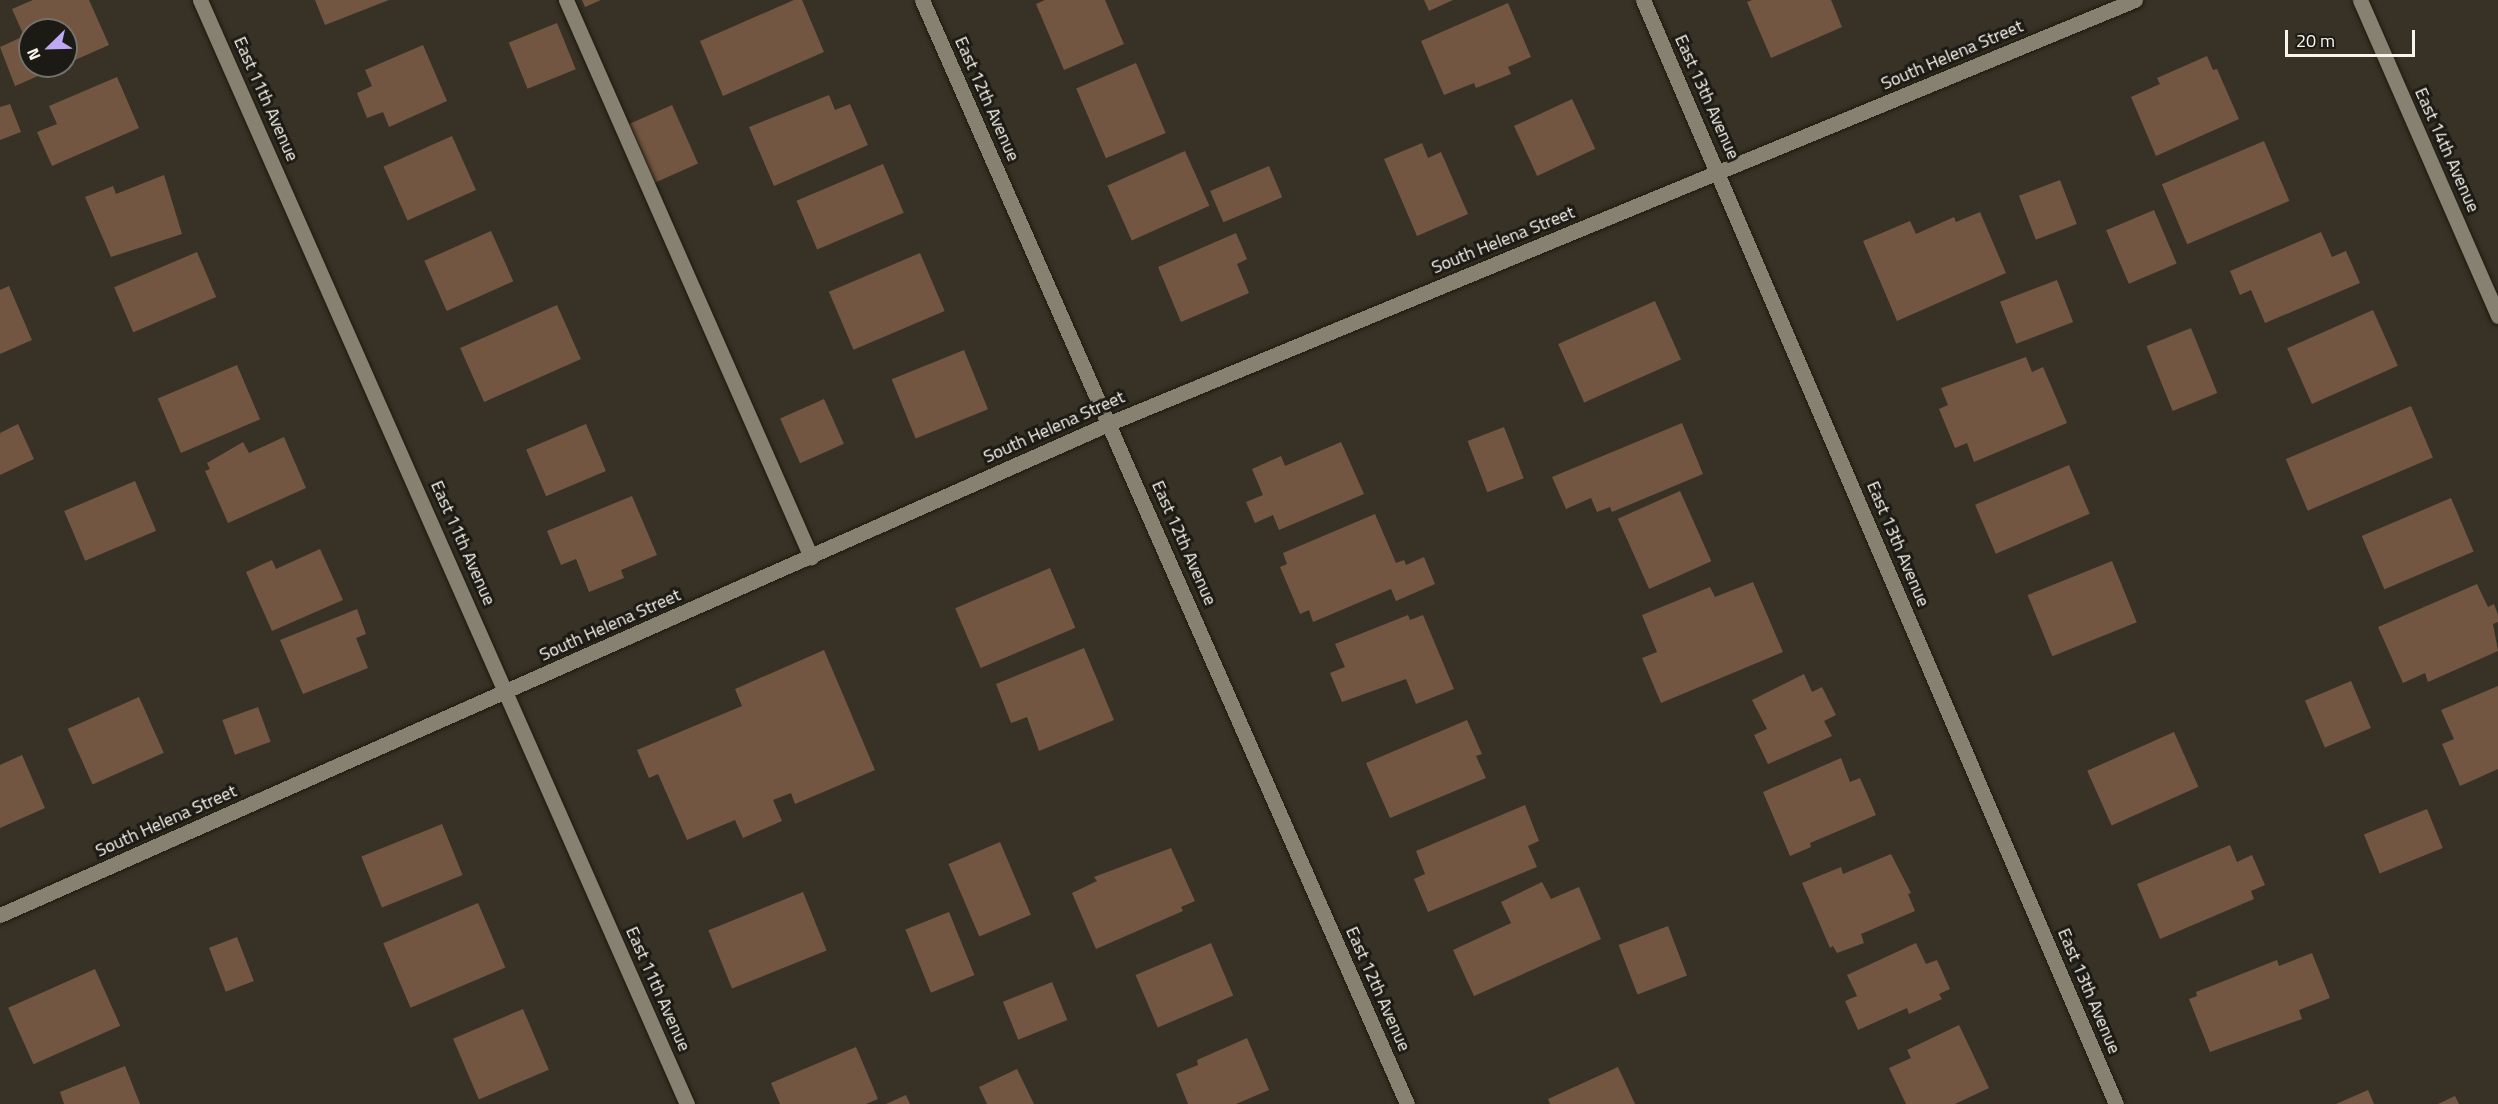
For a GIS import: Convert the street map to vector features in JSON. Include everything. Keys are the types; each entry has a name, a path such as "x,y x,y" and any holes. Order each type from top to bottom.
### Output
{"street":[{"name":"East 11th Avenue","path":"200,0 508,692 687,1104"},
{"path":"566,0 811,557"},
{"name":"East 12th Avenue","path":"922,0 1110,423 1407,1104"},
{"name":"East 13th Avenue","path":"1643,0 2116,1104"},
{"name":"South Helena Street","path":"0,915 508,692 1110,423 2135,0"},
{"name":"East 14th Avenue","path":"2360,0 2498,316"}],"building":[{"path":"33,0 89,0 109,45 78,59 78,18 18,18 18,22 12,9"},
{"path":"315,0 389,0 325,25"},
{"path":"582,0 601,0 585,7"},
{"path":"794,0 802,0 824,52 723,96 700,41"},
{"path":"1045,0 1105,0 1124,44 1064,70 1036,4"},
{"path":"1424,0 1453,0 1429,11"},
{"path":"1752,0 1831,0 1842,27 1771,58 1747,2"},
{"path":"1508,3 1531,57 1508,67 1511,74 1476,88 1474,83 1444,95 1421,41"},
{"path":"557,23 576,69 528,89 509,42"},
{"path":"18,39 18,78 33,78 15,86 0,47"},
{"path":"423,45 447,101 389,127 383,112 367,118 357,93 372,86 365,70"},
{"path":"2207,56 2213,70 2217,69 2239,119 2156,156 2131,97 2160,84 2157,78"},
{"path":"1136,63 1166,133 1106,158 1076,88"},
{"path":"117,77 139,128 52,166 37,132 57,124 49,106"},
{"path":"829,95 835,110 850,104 868,145 774,186 749,127"},
{"path":"1572,99 1595,149 1537,176 1514,126"},
{"path":"10,104 21,132 0,140 0,107"},
{"path":"672,105 698,163 650,185 624,127"},
{"path":"452,136 476,190 407,220 383,167"},
{"path":"2264,141 2289,201 2187,244 2162,184"},
{"path":"1422,143 1428,158 1441,152 1468,214 1417,236 1384,159"},
{"path":"1185,151 1209,206 1132,240 1107,186"},
{"path":"883,164 904,213 817,250 796,201"},
{"path":"1269,166 1282,197 1223,222 1210,191"},
{"path":"164,175 182,234 111,257 85,197 113,186 116,194"},
{"path":"2060,180 2077,224 2036,240 2019,196"},
{"path":"2154,210 2177,263 2129,284 2106,230"},
{"path":"1980,212 2006,273 1897,321 1863,241 1910,221 1916,234 1954,217 1956,222"},
{"path":"491,231 513,281 447,311 424,261"},
{"path":"2321,232 2332,257 2346,251 2360,283 2265,323 2251,290 2240,295 2230,271"},
{"path":"1236,233 1247,259 1237,264 1249,293 1181,322 1158,267"},
{"path":"197,252 216,297 133,332 114,287"},
{"path":"920,253 945,311 853,350 829,292"},
{"path":"2057,280 2073,322 2016,344 2000,302"},
{"path":"9,286 32,340 0,354 0,290"},
{"path":"1655,301 1681,359 1584,403 1558,344"},
{"path":"557,305 581,359 484,402 460,348"},
{"path":"2373,310 2398,366 2312,404 2287,348"},
{"path":"2191,328 2217,393 2173,411 2146,346"},
{"path":"964,350 988,409 916,439 892,379"},
{"path":"2026,357 2032,372 2043,367 2067,423 1974,462 1967,443 1955,448 1939,409 1948,405 1941,388"},
{"path":"237,365 260,419 181,453 158,399"},
{"path":"824,399 844,444 800,463 780,419"},
{"path":"2411,406 2433,458 2308,511 2286,459"},
{"path":"1682,423 1703,474 1612,512 1610,507 1597,512 1591,498 1566,509 1552,477"},
{"path":"18,424 34,459 0,475 0,433"},
{"path":"586,424 606,471 546,496 526,449"},
{"path":"1504,427 1524,478 1487,492 1468,441"},
{"path":"284,437 306,488 228,523 205,471 210,469 207,463 243,442 249,453"},
{"path":"1341,442 1364,494 1279,530 1273,515 1255,523 1246,502 1263,495 1252,469 1281,456 1285,466"},
{"path":"2069,465 2090,514 1996,554 1975,505"},
{"path":"135,481 156,531 85,561 64,511"},
{"path":"1680,491 1711,561 1649,589 1618,519"},
{"path":"632,496 657,555 621,570 624,578 589,592 576,559 561,565 547,531"},
{"path":"2451,498 2474,551 2384,589 2362,536"},
{"path":"1375,514 1396,563 1404,560 1406,565 1424,557 1435,584 1396,601 1391,589 1313,622 1309,610 1300,614 1280,567 1287,564 1283,553"},
{"path":"320,549 343,600 272,631 246,572 272,560 276,569"},
{"path":"2112,561 2137,622 2052,656 2028,595"},
{"path":"1050,568 1075,628 981,668 955,608"},
{"path":"1753,582 1783,652 1661,703 1642,658 1657,652 1642,615 1710,587 1715,597"},
{"path":"2477,584 2488,607 2494,604 2498,615 2498,622 2493,624 2498,651 2428,682 2425,673 2403,683 2378,627"},
{"path":"357,609 366,634 356,638 368,668 303,694 280,640"},
{"path":"1408,615 1410,620 1423,615 1454,689 1416,704 1406,679 1342,702 1330,673 1345,667 1335,644"},
{"path":"1084,648 1114,720 1039,751 1027,717 1011,723 996,684"},
{"path":"824,650 875,770 795,804 791,793 773,800 782,821 743,838 735,820 687,840 658,774 649,778 637,750 742,706 735,689"},
{"path":"1804,674 1812,692 1822,687 1836,715 1824,721 1832,736 1768,764 1754,735 1767,729 1752,700"},
{"path":"2351,681 2371,728 2325,747 2305,701"},
{"path":"2498,686 2498,769 2460,786 2442,744 2454,739 2441,710"},
{"path":"139,697 164,753 93,784 68,729"},
{"path":"258,707 271,742 235,755 222,720"},
{"path":"1467,720 1482,754 1476,756 1486,778 1390,818 1366,763"},
{"path":"2174,732 2198,787 2112,825 2087,771"},
{"path":"22,755 45,808 0,828 0,765"},
{"path":"1841,758 1850,782 1860,778 1876,815 1810,843 1811,847 1790,856 1763,792"},
{"path":"1525,805 1539,841 1528,846 1537,867 1428,912 1414,879 1425,874 1416,851"},
{"path":"2427,809 2443,848 2380,873 2364,834"},
{"path":"442,824 463,875 382,908 361,857"},
{"path":"1000,842 1031,915 979,937 948,864"},
{"path":"2230,845 2237,862 2252,855 2265,885 2251,891 2254,899 2160,939 2137,884"},
{"path":"1171,848 1195,901 1181,907 1183,911 1096,949 1072,893 1097,881 1094,877"},
{"path":"1891,854 1911,893 1908,894 1915,911 1861,934 1864,943 1837,953 1833,946 1830,948 1802,883 1841,867 1843,874"},
{"path":"1542,882 1551,899 1579,887 1601,939 1474,996 1453,950 1511,923 1501,902"},
{"path":"803,892 827,950 732,989 708,930"},
{"path":"478,903 505,967 411,1008 383,943"},
{"path":"949,912 974,975 931,993 905,930"},
{"path":"1668,926 1687,975 1638,994 1619,945"},
{"path":"237,937 254,981 226,992 209,948"},
{"path":"1211,943 1233,995 1158,1028 1136,975"},
{"path":"1916,943 1926,964 1937,960 1950,989 1939,994 1942,999 1909,1014 1907,1008 1858,1030 1845,1001 1857,996 1847,975"},
{"path":"2312,953 2330,998 2299,1010 2302,1019 2210,1052 2189,999 2197,996 2196,992 2277,960 2279,966"},
{"path":"95,969 120,1026 33,1064 8,1008"},
{"path":"1052,982 1067,1020 1018,1040 1003,1002"},
{"path":"523,1009 549,1070 479,1099 453,1039"},
{"path":"1959,1025 1989,1088 1955,1104 1906,1104 1889,1068 1911,1058 1907,1050"},
{"path":"1247,1038 1269,1090 1236,1104 1188,1104 1176,1074 1198,1065 1197,1060"},
{"path":"856,1047 878,1099 866,1104 780,1104 771,1083"},
{"path":"125,1066 140,1104 64,1104 60,1092"},
{"path":"1618,1067 1635,1104 1550,1104 1548,1099"},
{"path":"1017,1069 1034,1104 987,1104 979,1087"},
{"path":"2368,1090 2374,1104 2336,1104"},
{"path":"906,1095 910,1104 886,1104"},
{"path":"2455,1096 2459,1104 2438,1104"}]}
